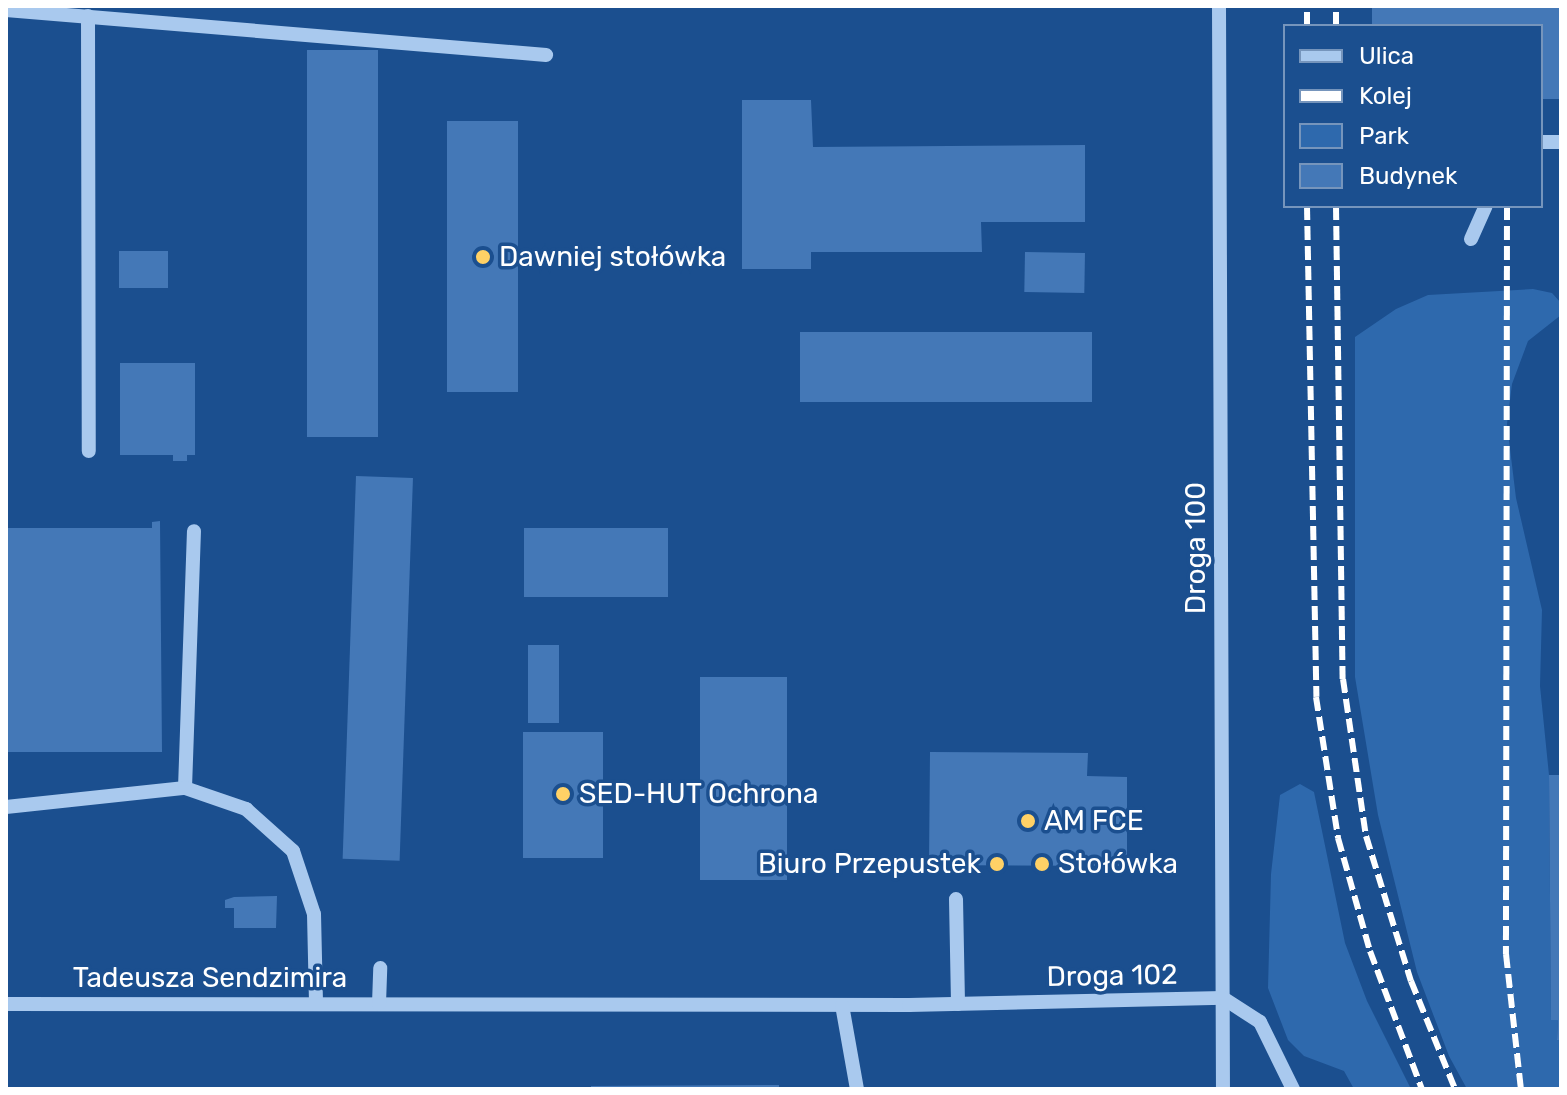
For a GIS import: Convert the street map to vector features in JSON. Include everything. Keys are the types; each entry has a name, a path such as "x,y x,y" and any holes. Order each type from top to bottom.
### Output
{"street":[{"name":"Droga 100","path":"1219,6 1223,1089"},
{"path":"6,10 546,55"},
{"path":"88,16 89,451"},
{"path":"1471,239 1485,208"},
{"path":"185,788 194,531"},
{"path":"6,807 185,788 246,809 293,851 314,914 316,1004"},
{"path":"956,899 958,1004"},
{"path":"379,1004 380,968"},
{"name":"Droga 102","path":"842,1005 1095,1004 1223,998"},
{"path":"1223,998 1260,1022 1293,1089"},
{"name":"Tadeusza Sendzimira","path":"6,1004 842,1005"},
{"path":"842,1005 857,1089"}],"green space":[{"path":"1533,289 1552,293 1561,303 1561,315 1528,341 1512,384 1507,424 1516,498 1542,610 1540,686 1549,775 1551,1019 1558,1020 1557,1040 1561,1041 1561,1089 1467,1089 1449,1056 1417,972 1378,815 1355,677 1355,337 1396,309 1428,295"},
{"path":"1300,784 1314,792 1345,943 1367,1001 1411,1089 1354,1089 1344,1071 1304,1056 1288,1040 1268,988 1271,874 1280,795"}],"building":[{"path":"1372,6 1561,6 1561,99 1543,99 1543,24 1372,24"},
{"path":"307,50 378,50 378,437 307,437"},
{"path":"742,100 811,100 813,147 1085,145 1085,222 981,222 982,252 811,252 811,269 742,269"},
{"name":"Dawniej stołówka","path":"447,121 518,121 518,392 447,392"},
{"path":"119,251 168,251 168,288 119,288"},
{"path":"1025,252 1085,253 1084,293 1024,292"},
{"path":"800,332 1092,332 1092,402 800,402"},
{"path":"120,363 195,363 195,455 187,455 187,461 173,461 173,455 120,455"},
{"path":"356,476 413,478 400,861 343,859"},
{"path":"160,521 162,752 6,752 6,528 152,528 152,522"},
{"path":"524,528 668,528 668,597 524,597"},
{"path":"528,645 559,645 559,723 528,723"},
{"path":"700,677 787,677 787,880 700,880"},
{"name":"SED-HUT Ochrona","path":"523,732 603,732 603,858 523,858"},
{"name":"AM FCE","path":"930,752 1088,753 1087,776 1127,777 1127,866 929,865"},
{"path":"1549,775 1561,775 1561,1041 1557,1040 1558,1020 1551,1020"},
{"path":"277,896 276,928 234,928 234,908 225,908 225,900"},
{"path":"779,1085 779,1089 591,1089 591,1086"}],"railway":[{"path":"1307,6 1307,24"},
{"path":"1336,6 1336,24"},
{"path":"1307,208 1316,697 1338,838 1370,951 1422,1089"},
{"path":"1336,208 1343,679 1366,836 1411,981 1455,1089"},
{"path":"1507,208 1506,954 1521,1089"}],"place":[{"name":"Dawniej stołówka","path":"483,257"},
{"name":"SED-HUT Ochrona","path":"563,794"},
{"name":"AM FCE","path":"1028,821"},
{"name":"Biuro Przepustek","path":"997,864"},
{"name":"Stołówka","path":"1042,864"}]}
